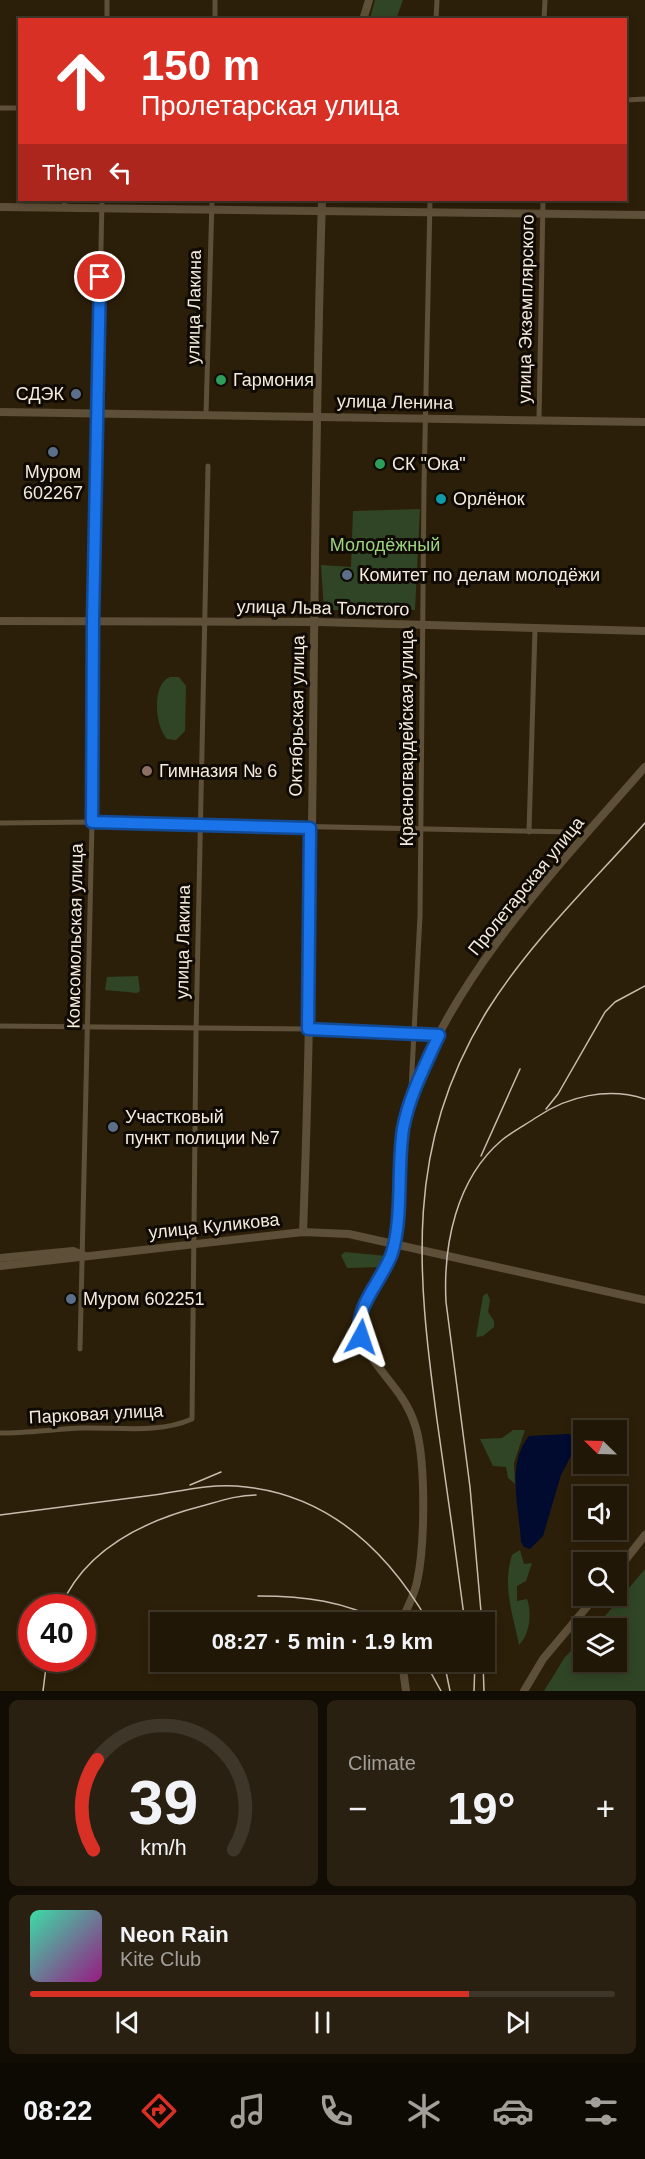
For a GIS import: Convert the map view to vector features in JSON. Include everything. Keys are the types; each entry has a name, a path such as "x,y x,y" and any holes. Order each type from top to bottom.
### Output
{"street":[{"path":"107,0 107,18"},
{"path":"215,0 215,18"},
{"path":"364,18 369,0"},
{"path":"436,0 436,18"},
{"path":"544,18 545,0"},
{"path":"627,99 645,99"},
{"path":"0,108 18,108"},
{"name":"улица Лакина","path":"206,415 212,201"},
{"name":"Октябрьская улица","path":"303,1232 321,201"},
{"name":"Красногвардейская улица","path":"411,1097 416,1034 421,829 430,201"},
{"name":"улица Экземплярского","path":"539,419 543,201"},
{"path":"0,207 102,203 212,210 645,214"},
{"name":"Комсомольская улица","path":"80,1349 92,822 93,621 102,203"},
{"name":"улица Ленина","path":"0,412 645,422"},
{"name":"улица Лакина","path":"192,1419 196,1029 208,466"},
{"name":"улица Льва Толстого","path":"0,621 313,622 645,631"},
{"path":"530,832 535,629"},
{"name":"Пролетарская улица","path":"406,1612 413,1595 419,1570 421,1488 419,1447 410,1413 364,1343 358,1324 364,1307 388,1263 395,1239 403,1130 411,1097 439,1035 489,953 584,837 645,768"},
{"path":"0,823 92,822 572,832 584,837"},
{"path":"0,1026 308,1029 439,1035"},
{"name":"улица Куликова","path":"0,1266 303,1232 349,1234 645,1300"},
{"name":"улица Куликова","path":"0,1258 73,1251 83,1255"},
{"name":"Парковая улица","path":"0,1433 83,1428 135,1430 178,1425 192,1419"},
{"path":"627,1558 645,1535"},
{"path":"524,1691 543,1659 588,1606"},
{"path":"403,1672 406,1690"}],"green space":[{"path":"375,0 403,0 396,18 370,18"},
{"name":"Молодёжный","path":"420,509 415,610 324,610 321,565 351,567 353,511"},
{"path":"170,677 179,677 186,686 185,731 176,740 167,739 163,733 157,706 160,688"},
{"path":"138,976 140,991 137,993 105,990 107,977"},
{"path":"345,1252 386,1256 381,1267 347,1268 341,1255"},
{"path":"487,1293 490,1300 488,1312 494,1321 494,1327 483,1336 476,1337 483,1296"},
{"path":"513,1430 525,1430 514,1463 515,1484 508,1478 506,1467 493,1466 480,1439 502,1438"},
{"path":"520,1550 524,1564 532,1563 526,1581 517,1586 517,1601 527,1599 529,1611 528,1629 519,1645 508,1578 512,1555"},
{"path":"645,1569 645,1691 544,1691 565,1657 573,1649 573,1672 627,1672 627,1618 603,1618 614,1606 627,1606 627,1590"}],"water":[{"path":"573,1435 573,1452 561,1475 543,1536 530,1549 524,1547 521,1542 516,1486 518,1459 529,1436"}],"railway":[{"path":"463,1612 437,1420 425,1312 422,1261 423,1211 429,1161 441,1111 460,1062 487,1011 542,937 645,823"},
{"path":"546,1109 558,1094 605,1012 615,1002 645,986"},
{"path":"481,1156 520,1069"},
{"path":"481,1612 470,1487 446,1302 447,1258 456,1214 463,1193 486,1156 502,1140 537,1117 562,1104 589,1096 617,1094 645,1099"},
{"path":"190,1485 221,1472"},
{"path":"0,1515 205,1487 236,1486 268,1491 298,1500 326,1513 350,1529 394,1572 422,1612"},
{"path":"67,1594 84,1569 100,1554 118,1540 138,1529 180,1512 242,1496 256,1495"},
{"path":"258,1596 324,1601 360,1612"},
{"path":"43,1691 45,1672"},
{"path":"431,1672 441,1691"},
{"path":"446,1672 450,1691"},
{"path":"474,1691 475,1672"},
{"path":"483,1672 484,1691"}],"place":[{"name":"Гармония","path":"221,380"},
{"name":"СДЭК","path":"76,394"},
{"name":"Муром 602267","path":"53,452"},
{"name":"СК \"Ока\"","path":"380,464"},
{"name":"Орлёнок","path":"441,499"},
{"name":"Комитет по делам молодёжи","path":"347,575"},
{"name":"Гимназия № 6","path":"147,771"},
{"name":"Участковый пункт полиции №7","path":"113,1127"},
{"name":"Муром 602251","path":"71,1299"}],"route":[{"path":"100,277 93,621 92,822 310,828 308,1029 439,1035 411,1097 403,1130 393,1251 360,1317 358,1324 361,1337"}]}
